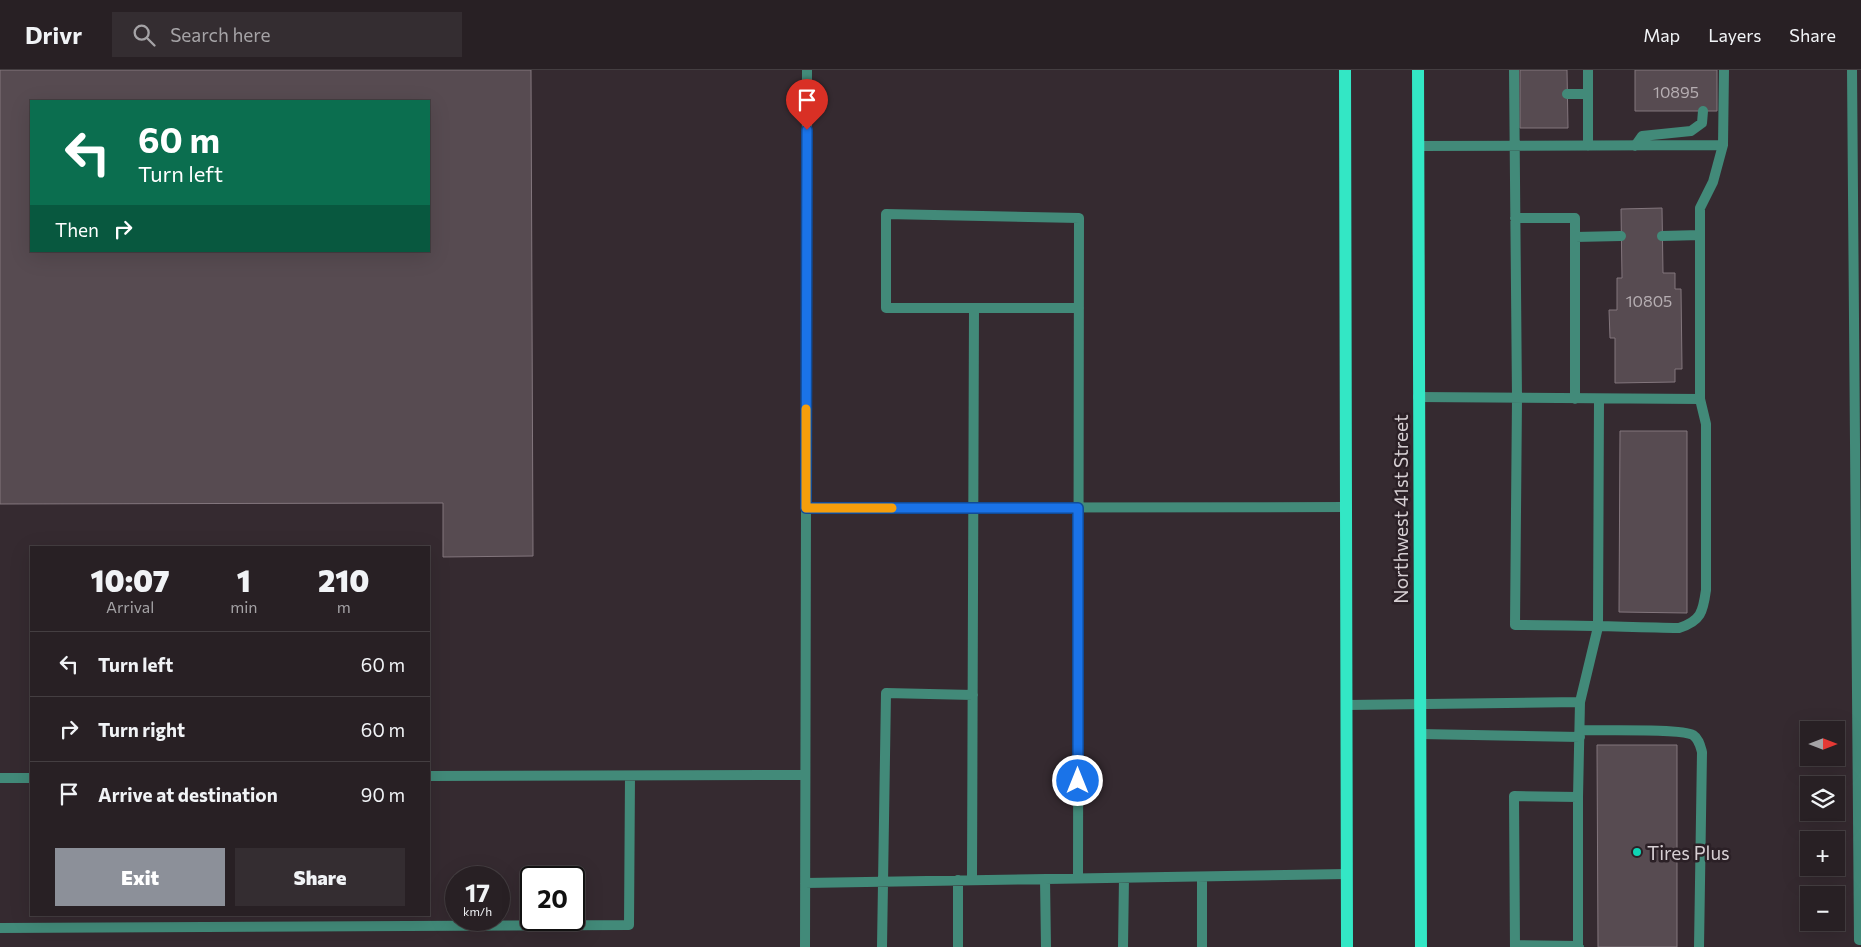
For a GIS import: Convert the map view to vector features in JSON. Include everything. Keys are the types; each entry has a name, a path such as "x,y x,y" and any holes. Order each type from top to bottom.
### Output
{"main road":[{"path":"1345,70 1348,705 1347,947"},
{"name":"Northwest 41st Street","path":"1418,70 1421,947"}],"lane":[{"path":"805,947 807,70"},
{"path":"1514,70 1517,94 1514,147 1517,398 1515,625 1583,624 1598,627 1679,628 1692,624 1700,616 1706,590 1706,424 1700,399 1700,208 1713,182 1723,146 1724,70"},
{"path":"1588,70 1588,146"},
{"path":"1852,70 1859,597 1859,940 1861,940"},
{"path":"1567,94 1588,94"},
{"path":"1635,146 1642,136 1691,131 1702,123 1703,111"},
{"path":"1418,146 1723,146"},
{"path":"1078,878 1078,508 1079,308 1079,218 886,214 886,308 1079,308"},
{"path":"1515,218 1575,218 1575,399"},
{"path":"1662,236 1700,235"},
{"path":"1575,237 1621,236"},
{"path":"972,880 974,308"},
{"path":"1418,397 1598,400 1700,399"},
{"path":"1578,797 1514,796 1515,946 1578,946 1580,702 1598,627 1598,400"},
{"path":"806,508 1346,507"},
{"path":"882,947 886,692 973,695"},
{"path":"1348,705 1580,702"},
{"path":"1420,734 1679,732 1695,736 1700,743 1702,752 1700,947"},
{"path":"430,776 805,775"},
{"path":"0,928 629,924 630,776"},
{"path":"0,778 30,778"},
{"path":"805,883 1347,874"},
{"path":"1202,877 1202,947"},
{"path":"1123,947 1124,878"},
{"path":"1046,879 1046,947"},
{"path":"958,880 958,947"}],"building":[{"path":"0,70 531,70 533,556 443,557 443,503 0,504"},
{"path":"1520,70 1567,70 1568,128 1520,128"},
{"path":"1635,70 1717,70 1717,111 1635,111"},
{"path":"1662,208 1663,273 1675,273 1675,289 1681,289 1682,369 1675,369 1675,382 1615,383 1615,338 1610,338 1609,310 1617,310 1617,278 1622,278 1621,209"},
{"path":"1620,431 1687,431 1687,613 1619,612"},
{"path":"1597,745 1677,745 1677,947 1598,947"}],"slow traffic":[{"path":"806,409 806,508 892,508"}],"place":[{"name":"Tires Plus","path":"1637,852"}],"route":[{"path":"807,130 806,508 1078,508 1078,781"}]}
